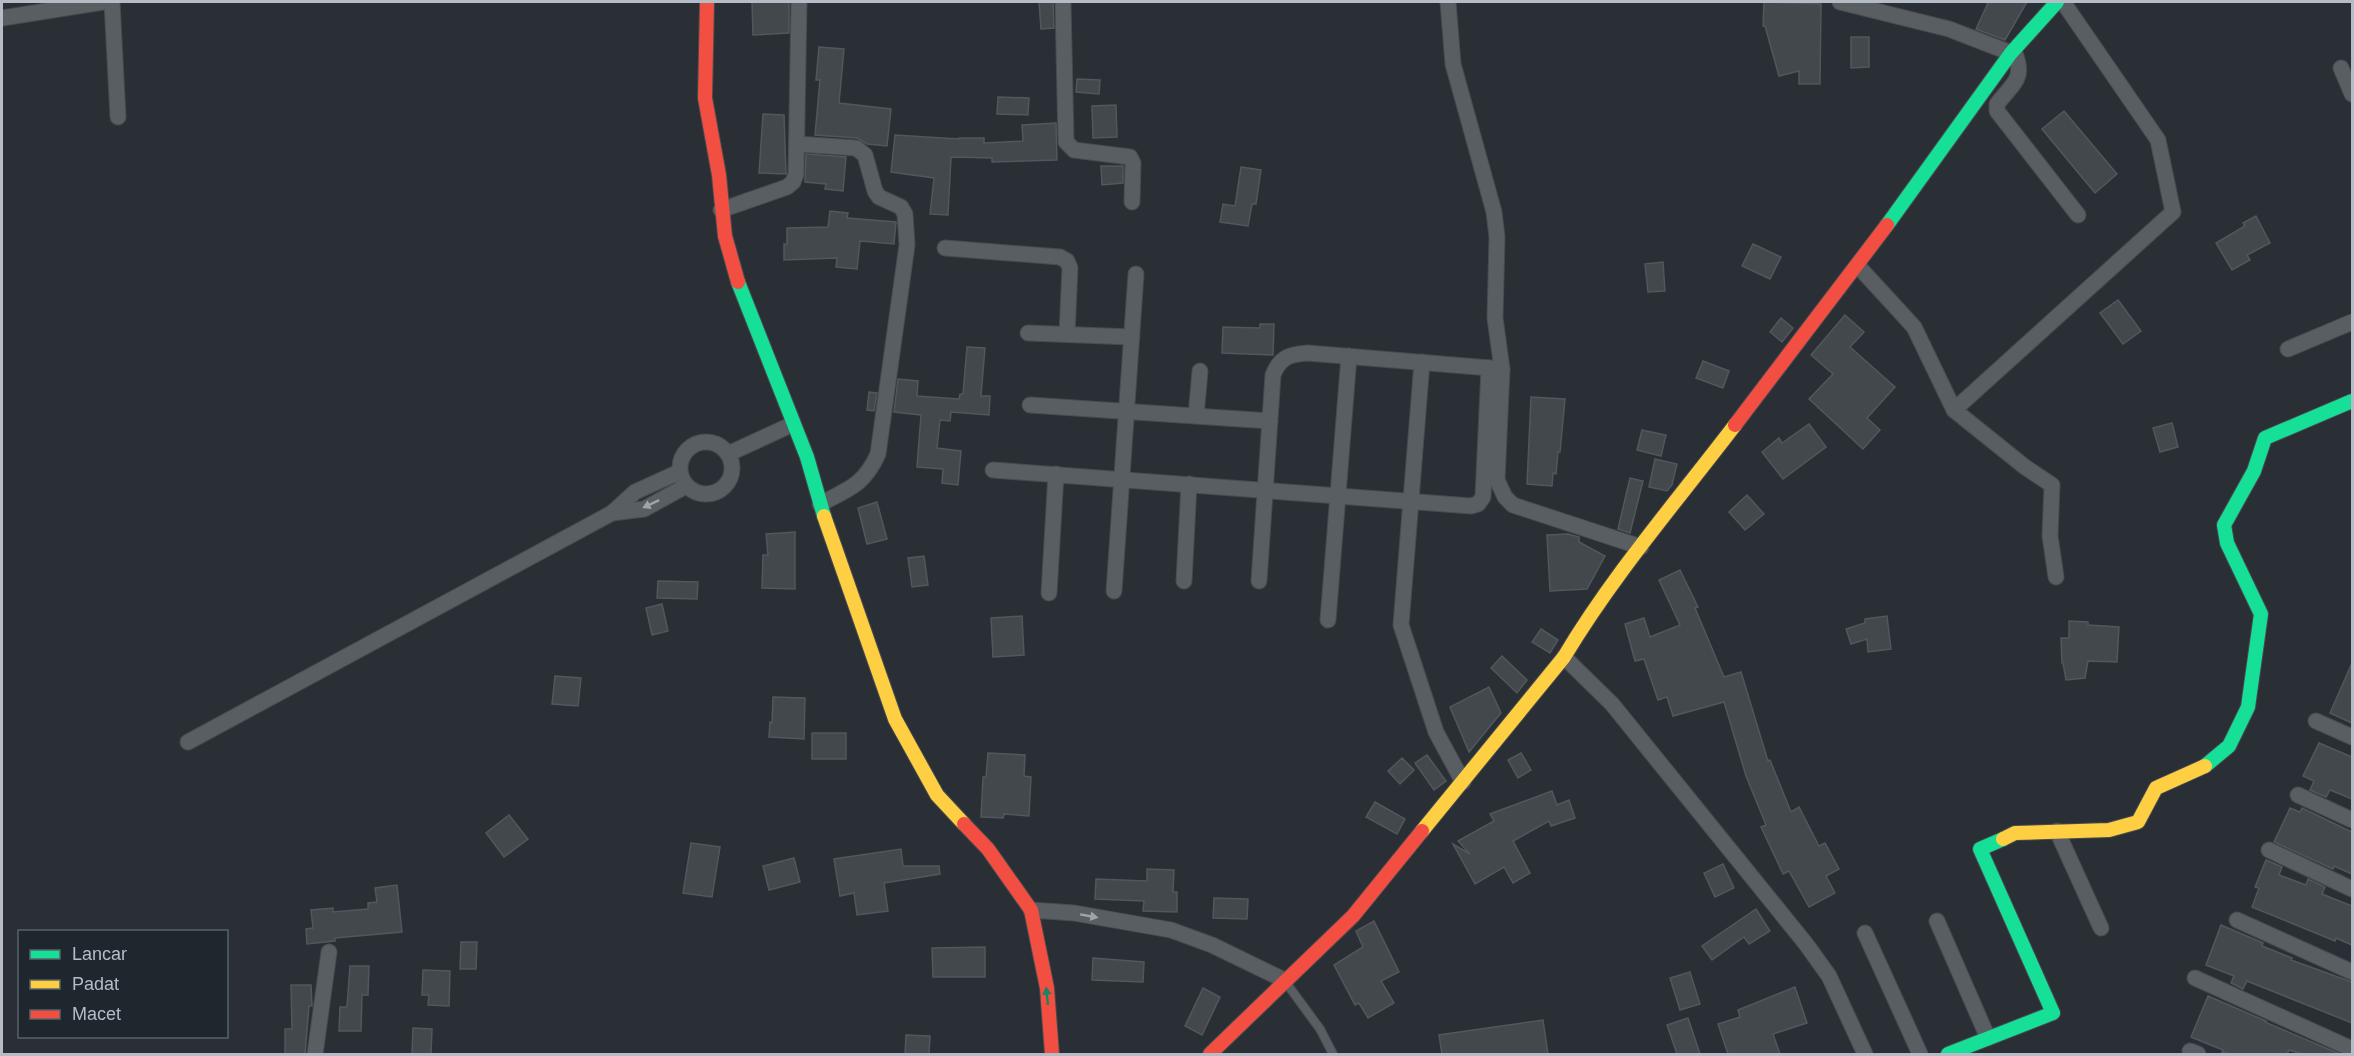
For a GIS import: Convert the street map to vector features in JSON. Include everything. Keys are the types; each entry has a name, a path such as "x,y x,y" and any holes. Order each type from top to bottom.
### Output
{"street":[{"path":"2,18 103,2"},
{"path":"112,2 118,117"},
{"path":"707,2 705,98 719,175 725,236 744,299 807,457 820,504 895,719 937,795 988,849 1031,910 1047,988 1052,1054"},
{"path":"721,210 787,187 793,182 796,174 799,2"},
{"path":"1063,2 1066,142 1074,150 1130,157 1133,163 1132,202"},
{"path":"1448,2 1454,63 1494,212 1497,237 1495,318 1497,480 1505,497 1513,505 1641,547"},
{"path":"1840,2 1949,29 2013,52 2020,64 2019,75 1997,104 1997,111 2078,215"},
{"path":"1210,1054 1284,980 1353,916 1564,657 1580,630 1641,547 1858,266 2013,52 2057,2"},
{"path":"1954,410 2173,212 2158,140 2064,2"},
{"path":"2341,68 2352,94"},
{"path":"797,144 861,150 865,155 879,197 901,207 905,214 907,245 878,454 871,471 861,482 820,504"},
{"path":"945,248 1060,257 1067,261 1070,268 1067,334"},
{"path":"1858,266 1914,327 1954,410 2025,467 2052,485 2050,536 2056,577"},
{"path":"1114,591 1136,274"},
{"path":"2288,349 2352,322"},
{"path":"1028,333 1132,337"},
{"path":"1259,581 1273,375 1278,363 1286,356 1308,353 1496,368"},
{"path":"1328,620 1349,356"},
{"path":"1422,362 1401,625 1436,732 1463,782"},
{"path":"993,470 1471,506 1478,504 1483,497 1496,368"},
{"path":"1196,416 1200,372"},
{"path":"1948,1054 2053,1013 1980,849 2015,833 2109,830 2138,822 2156,788 2206,766 2229,746 2248,707 2261,614 2227,543 2224,525 2254,471 2265,438 2352,401"},
{"path":"1030,405 1270,421"},
{"path":"728,454 793,424"},
{"path":"704,441 718,444 728,454 733,469 728,483 715,493 700,494 683,479 681,458 690,446 704,441"},
{"path":"1049,592 1056,474"},
{"path":"188,742 612,513 635,492 683,479"},
{"path":"1184,582 1190,484"},
{"path":"1564,657 1612,704 1806,944 1829,976 1865,1054"},
{"path":"2316,721 2352,737"},
{"path":"2298,795 2352,820"},
{"path":"2057,831 2101,928"},
{"path":"2269,850 2352,889"},
{"path":"1031,910 1074,913 1171,930 1212,945 1284,980"},
{"path":"2237,920 2352,972"},
{"path":"1937,921 1989,1038"},
{"path":"1865,933 1920,1054"},
{"path":"315,1054 329,952"},
{"path":"2195,978 2352,1049"}],"lane":[{"path":"1284,980 1320,1029 1333,1054"}],"building":[{"path":"752,2 789,2 789,33 753,35"},
{"path":"1039,2 1053,2 1054,28 1041,29"},
{"path":"1764,2 1821,4 1820,84 1799,84 1799,71 1779,76 1765,26 1763,26"},
{"path":"1984,2 2027,2 2005,40 1976,29 1988,3"},
{"path":"1851,37 1869,37 1869,67 1851,68"},
{"path":"819,47 844,49 839,103 891,109 887,146 867,144 857,138 815,135 820,80 816,80"},
{"path":"1077,79 1100,80 1099,94 1076,92"},
{"path":"998,97 1029,98 1028,115 997,114"},
{"path":"1116,105 1117,137 1093,138 1092,106"},
{"path":"2064,111 2117,174 2095,193 2042,129"},
{"path":"763,114 784,115 786,174 759,173"},
{"path":"1056,123 1057,160 992,162 992,158 951,157 948,215 930,214 934,178 891,172 895,135 959,139 984,138 984,143 1023,141 1022,125"},
{"path":"806,154 846,157 843,191 825,189 826,184 805,182"},
{"path":"1101,166 1123,166 1123,183 1102,185"},
{"path":"1241,167 1261,170 1256,204 1252,204 1248,226 1220,222 1223,204 1235,206"},
{"path":"830,211 848,213 847,218 896,222 894,244 860,241 857,269 836,267 837,258 784,260 787,228 828,227"},
{"path":"2256,216 2270,243 2247,255 2250,260 2232,270 2216,243 2245,226 2243,223"},
{"path":"1753,244 1781,257 1770,279 1742,266"},
{"path":"1663,262 1665,291 1648,292 1645,264"},
{"path":"2118,300 2141,331 2123,344 2100,313"},
{"path":"1845,315 1864,332 1850,347 1895,387 1867,418 1880,430 1863,449 1809,399 1833,374 1811,355"},
{"path":"1781,318 1793,328 1782,342 1770,332"},
{"path":"1260,324 1274,324 1273,355 1222,353 1223,327 1260,328"},
{"path":"967,347 985,348 981,396 990,396 989,415 951,412 950,421 940,420 937,448 961,451 958,485 942,483 943,469 917,467 921,415 894,412 898,379 918,381 917,396 959,399 960,394 963,394"},
{"path":"1703,361 1729,371 1723,388 1696,378"},
{"path":"869,392 877,393 874,411 867,410"},
{"path":"1531,397 1565,399 1560,452 1558,452 1556,474 1553,473 1552,486 1527,484"},
{"path":"2172,423 2178,447 2160,452 2153,428"},
{"path":"1809,424 1826,447 1783,479 1762,452 1779,438 1782,443"},
{"path":"1642,430 1666,435 1661,456 1637,450"},
{"path":"1655,459 1677,464 1672,485 1667,491 1649,487"},
{"path":"1630,478 1643,481 1630,533 1618,529"},
{"path":"1747,495 1764,514 1745,530 1729,512"},
{"path":"877,502 887,539 867,544 858,508"},
{"path":"795,532 795,589 762,588 763,555 768,555 766,534"},
{"path":"1568,534 1579,537 1579,542 1605,556 1587,589 1550,591 1547,535"},
{"path":"924,556 928,585 912,587 908,558"},
{"path":"1680,570 1698,607 1695,608 1724,677 1741,672 1768,761 1770,760 1791,812 1799,807 1819,846 1825,843 1839,869 1826,876 1835,893 1809,907 1789,871 1783,874 1761,827 1766,825 1746,776 1724,702 1673,716 1667,697 1658,700 1644,659 1635,661 1625,624 1644,618 1650,637 1680,625 1659,580"},
{"path":"658,581 698,582 697,599 657,598"},
{"path":"662,604 668,631 652,635 646,608"},
{"path":"1022,616 1024,655 993,657 991,618"},
{"path":"1887,616 1891,649 1868,652 1867,639 1851,644 1846,629 1865,623 1865,619"},
{"path":"2069,621 2119,627 2117,662 2088,661 2085,678 2066,680 2062,663 2061,638 2069,638"},
{"path":"1541,629 1558,640 1550,653 1532,642"},
{"path":"1502,656 1527,680 1517,693 1491,668"},
{"path":"2352,663 2352,723 2330,713"},
{"path":"555,676 581,678 578,706 552,704"},
{"path":"1489,687 1501,713 1469,752 1450,707"},
{"path":"773,697 805,698 804,739 769,737"},
{"path":"812,733 846,733 846,759 812,759"},
{"path":"2319,743 2352,757 2352,799 2330,790 2326,797 2310,790 2314,781 2303,776"},
{"path":"988,753 1025,755 1024,776 1031,777 1029,816 1004,814 1003,818 981,817 983,777 986,777"},
{"path":"1521,753 1531,770 1518,778 1508,760"},
{"path":"1427,755 1446,781 1434,790 1415,763"},
{"path":"1402,758 1414,770 1400,784 1388,771"},
{"path":"1552,791 1557,805 1569,800 1575,818 1551,826 1549,821 1513,841 1530,873 1513,883 1504,867 1475,884 1453,844 1470,854 1458,841 1494,821 1490,814"},
{"path":"1375,802 1405,819 1397,834 1366,817"},
{"path":"2290,808 2300,812 2302,808 2352,832 2352,874 2334,866 2333,869 2274,842"},
{"path":"509,815 528,839 504,857 486,833"},
{"path":"691,843 720,847 712,897 683,893"},
{"path":"901,849 903,866 939,866 940,874 884,883 888,911 857,915 854,893 840,896 834,859"},
{"path":"794,858 800,882 769,890 763,866"},
{"path":"2266,860 2282,867 2279,875 2306,885 2308,879 2325,887 2322,894 2352,906 2352,945 2336,938 2335,941 2252,907 2259,888 2255,887"},
{"path":"1723,864 1734,888 1715,897 1704,873"},
{"path":"1147,869 1174,870 1173,892 1177,892 1177,912 1143,911 1144,901 1095,899 1096,879 1147,881"},
{"path":"397,885 402,932 335,938 335,941 307,944 306,929 313,928 311,910 333,908 333,912 368,909 368,903 377,902 375,888"},
{"path":"1214,898 1248,899 1247,919 1213,918"},
{"path":"1756,909 1770,931 1749,944 1744,937 1712,960 1702,946"},
{"path":"1374,921 1399,972 1381,981 1394,1003 1368,1018 1359,1003 1355,1005 1334,965 1363,947 1356,931"},
{"path":"2221,925 2263,943 2262,946 2292,958 2291,960 2352,982 2352,1023 2247,981 2243,989 2231,983 2234,976 2206,965"},
{"path":"461,942 477,942 476,969 460,969"},
{"path":"985,947 985,977 933,977 932,948"},
{"path":"1093,958 1144,962 1143,982 1092,980"},
{"path":"350,966 369,966 368,995 362,995 361,1031 339,1031 340,1007 347,1007"},
{"path":"423,970 450,971 449,1006 428,1005 429,995 422,995"},
{"path":"1690,972 1700,1004 1680,1010 1670,978"},
{"path":"291,985 311,985 312,1006 309,1006 305,1054 285,1054 285,1029 292,1029"},
{"path":"1795,987 1807,1023 1773,1034 1780,1054 1728,1054 1718,1024 1740,1017 1738,1010"},
{"path":"1203,988 1220,997 1202,1035 1185,1026"},
{"path":"2208,996 2340,1054 2302,1054 2289,1050 2287,1054 2222,1052 2223,1050 2191,1037"},
{"path":"1688,1018 1700,1054 1677,1054 1667,1025"},
{"path":"1543,1020 1548,1054 1442,1054 1439,1035"},
{"path":"413,1028 432,1029 431,1054 412,1054"},
{"path":"906,1035 930,1036 929,1054 905,1054"}],"traffic: fast":[{"path":"1887,225 2011,53 2057,2"},
{"path":"738,282 807,457 824,516"},
{"path":"2205,766 2229,746 2248,707 2261,614 2227,543 2224,525 2254,471 2265,438 2352,401"},
{"path":"1948,1054 2053,1013 1980,849 2003,839"}],"traffic: slow":[{"path":"1422,831 1564,657 1624,568 1735,425"},
{"path":"824,516 895,719 937,795 964,824"},
{"path":"2003,839 2015,833 2109,830 2138,822 2156,788 2205,766"}],"traffic: jam":[{"path":"707,2 705,98 719,175 725,236 738,282"},
{"path":"1735,425 1887,225"},
{"path":"964,824 988,849 1031,910 1047,988 1052,1054"},
{"path":"1210,1054 1353,916 1422,831"}]}
